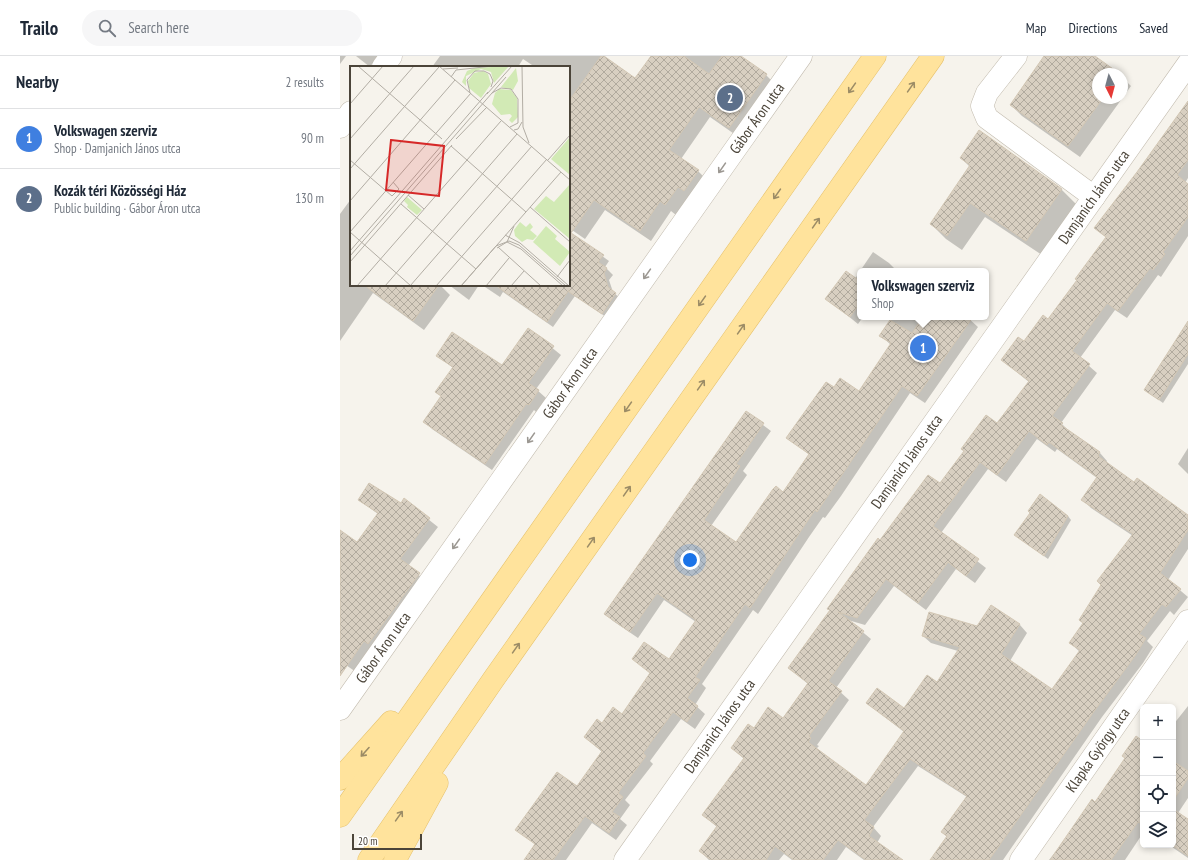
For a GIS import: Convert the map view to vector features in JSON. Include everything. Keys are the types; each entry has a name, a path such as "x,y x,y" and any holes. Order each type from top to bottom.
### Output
{"main road":[{"path":"340,816 874,56"},
{"path":"369,860 493,680 933,56"},
{"path":"340,779 456,650"},
{"path":"395,860 493,680"}],"street":[{"path":"384,66 391,56"},
{"name":"Gábor Áron utca","path":"340,709 800,56"},
{"path":"1016,56 987,93 982,106 987,118 1094,197"},
{"name":"Damjanich János utca","path":"626,860 1188,64"},
{"path":"340,127 350,113"},
{"name":"Klapka György utca","path":"1021,860 1188,621"}],"building":[{"path":"601,56 604,56 635,78 651,56 684,56 709,74 722,56 741,56 767,74 729,128 699,107 669,150 699,170 684,191 678,187 665,205 660,201 640,231 594,200 571,233 604,255 598,262 607,268 604,273 608,287 616,293 602,314 569,292 569,290 547,322 496,286 570,286 570,100"},
{"path":"1044,56 1095,56 1112,68 1092,68 1092,104 1099,104 1068,146 1010,105"},
{"path":"1188,101 1188,160 1177,175 1188,184 1188,217 1163,252 1165,254 1153,270 1150,268 1118,311 1107,303 1072,351 1090,364 1052,416 1063,423 1061,425 1100,452 1098,456 1134,482 1137,478 1188,515 1188,530 1160,573 1181,589 1166,607 1162,604 1139,634 1146,638 1135,656 989,860 930,860 947,836 941,832 967,796 910,759 864,820 874,827 869,836 903,860 866,860 838,840 823,860 794,860 775,846 766,860 711,860 699,851 717,826 702,815 744,758 731,748 748,724 754,728 768,707 783,718 808,683 788,668 830,610 827,609 878,538 880,540 928,475 940,483 964,451 961,449 986,415 997,423 1029,381 1001,360 1018,337 1024,341 1043,315 1048,319 1077,280 1075,279 1106,237 1094,228 1137,172","holes":["1029,431 1047,445 1049,442 1097,477 1081,500 1133,534 1097,581 1101,585 1079,620 1083,623 1069,643 1080,650 1052,689 1001,654 1020,624 991,605 977,626 929,612 922,636 960,647 937,682 927,675 904,708 877,688 866,703 904,731 866,785 808,742 811,738 809,736 842,691 828,681 864,631 838,612 857,618 886,579 918,603 948,562 966,576 979,559 933,526 980,462 997,475"]},
{"path":"979,130 1062,189 1026,241 970,203 947,236 930,224 970,165 960,158"},
{"path":"846,271 857,279 857,307 850,317 825,299"},
{"path":"365,286 438,286 413,321"},
{"path":"890,320 912,333 921,320 971,320 917,396 902,386 817,512 815,510 750,608 745,604 695,677 700,680 687,698 698,706 687,722 673,712 643,753 646,756 618,793 623,797 612,812 620,817 609,833 585,816 553,860 524,860 535,844 515,830 557,772 577,786 602,751 584,737 597,719 602,723 613,707 622,714 650,673 632,659 644,642 669,659 696,620 657,593 630,632 604,614 746,411 764,423 736,464 740,466 704,520 736,542 773,489 776,486 783,492 809,454 786,438 826,382 834,387 840,378 859,391 891,343 879,336"},
{"path":"1188,321 1188,354 1159,400 1144,390"},
{"path":"528,328 554,346 528,383 539,390 529,405 526,404 485,464 423,422 441,396 435,392 453,367 436,356 452,332 502,365"},
{"path":"369,483 401,503 404,498 430,518 400,559 420,573 368,644 364,641 340,676 340,530 357,542 378,513 358,500"},
{"path":"1040,494 1068,516 1044,556 1014,535 1030,513 1028,511"},
{"path":"1136,736 1140,739 1140,823 1138,822 1111,860 1050,860 1092,799 1095,802 1125,758 1122,756"},
{"path":"1176,763 1188,771 1188,778 1176,796"},
{"path":"1176,811 1188,819 1188,856 1176,848"}],"place":[{"name":"Kozák téri Közösségi Ház","path":"730,98"},
{"name":"Volkswagen szerviz","path":"923,348"}]}
